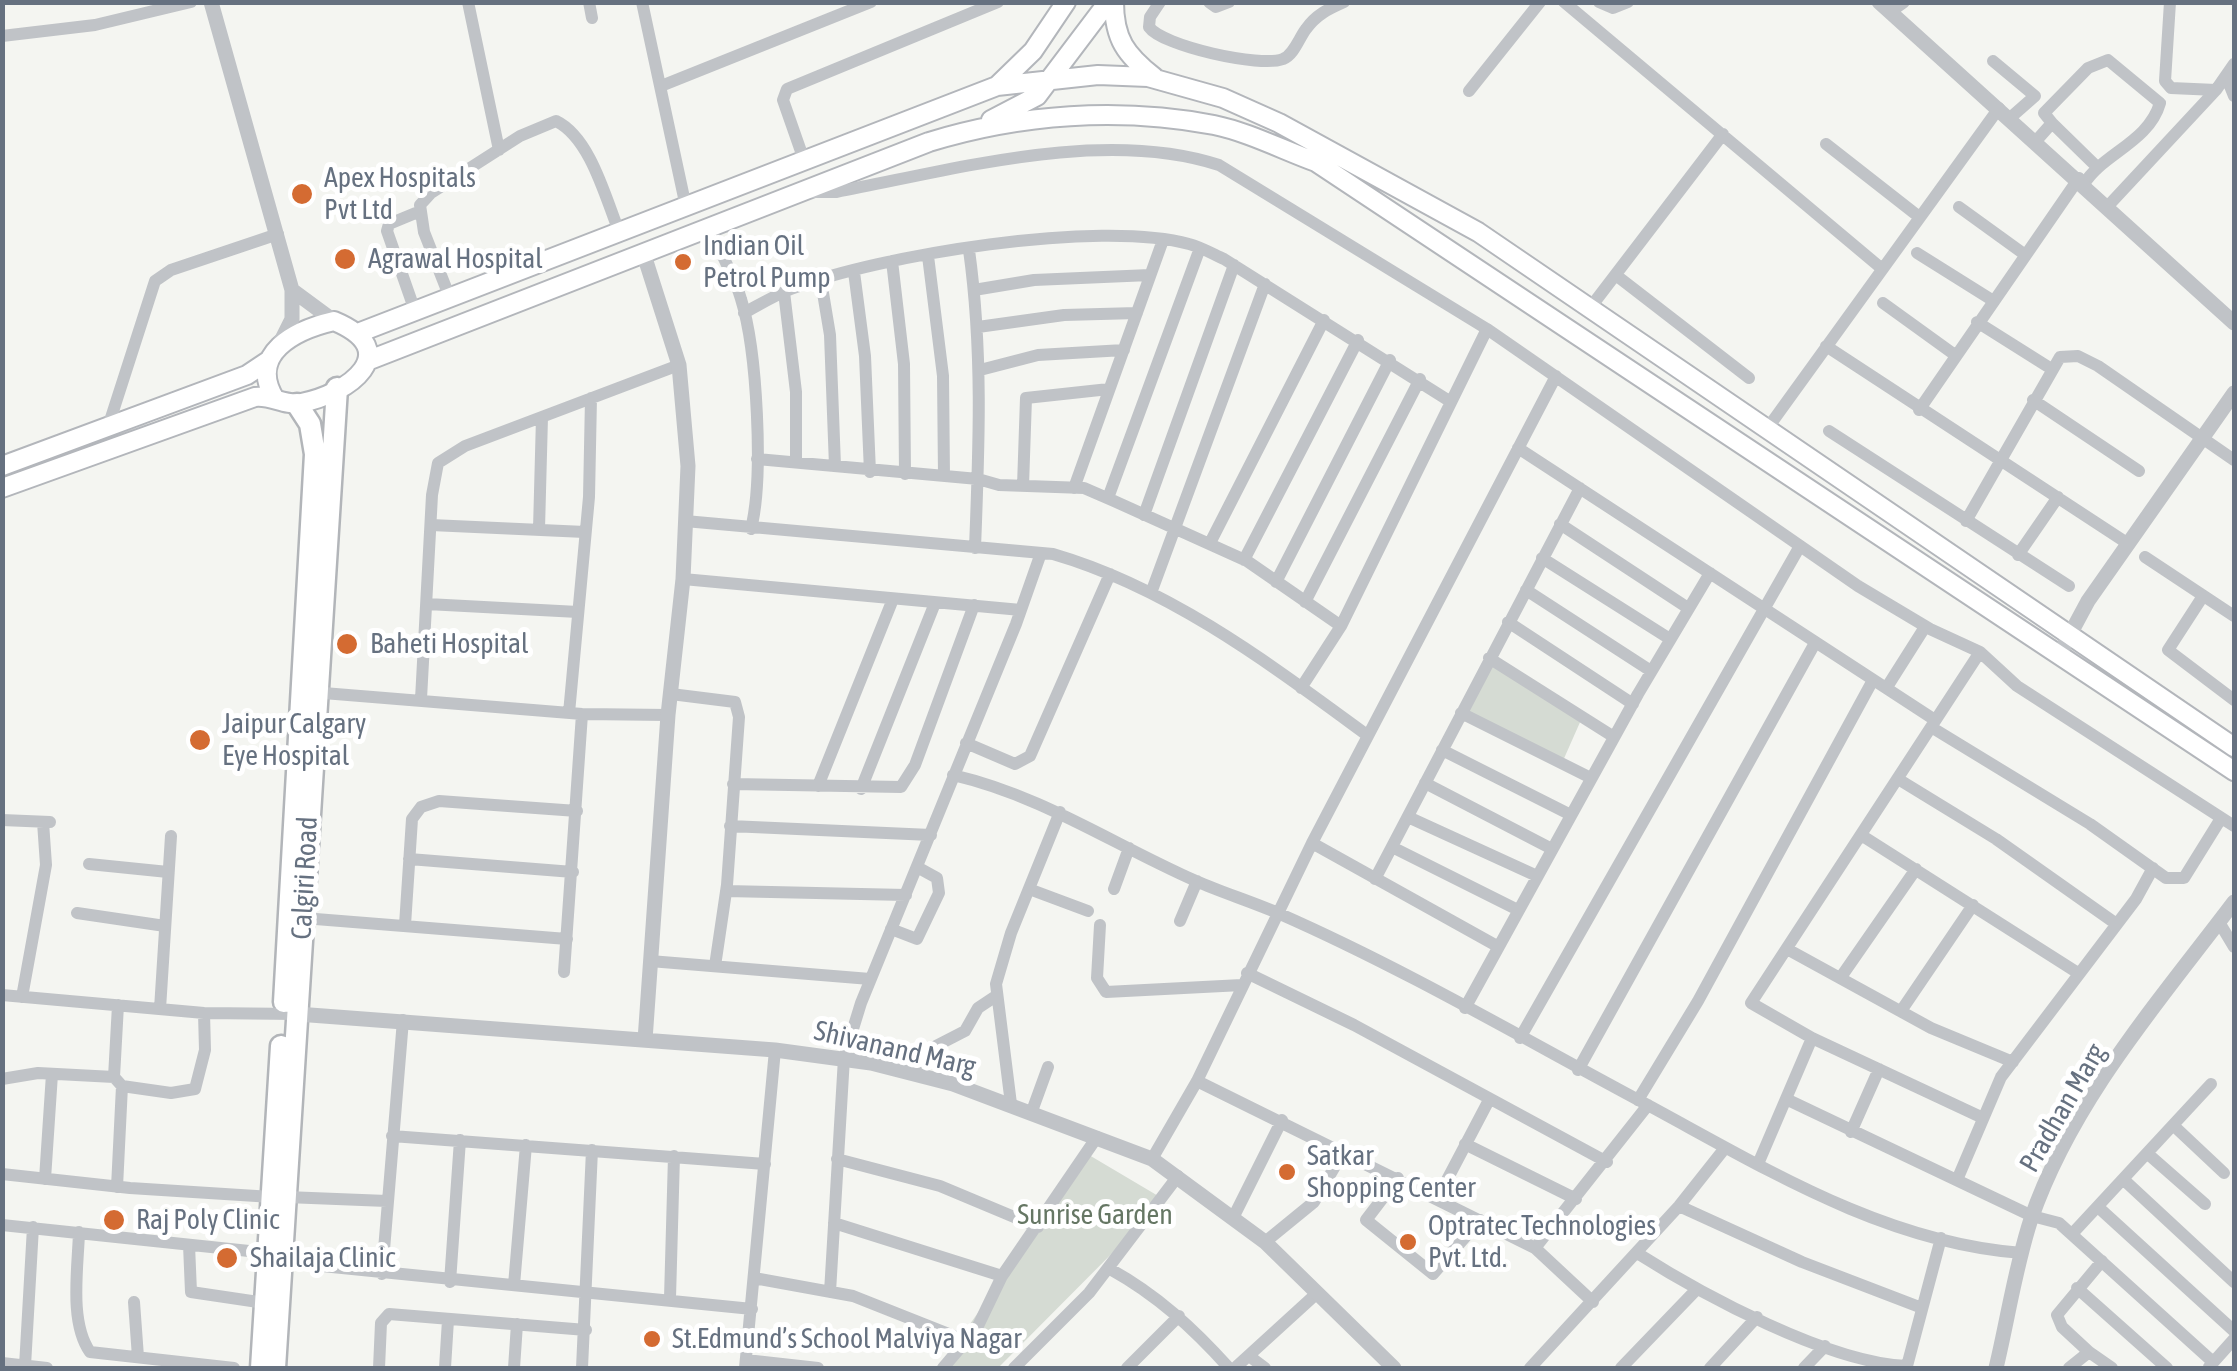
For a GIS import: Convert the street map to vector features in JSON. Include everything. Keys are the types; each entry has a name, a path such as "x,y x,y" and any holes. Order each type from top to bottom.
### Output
{"main road":[{"path":"1111,2 1119,43 1129,58 1157,80"},
{"path":"973,128 1038,84 1111,2"},
{"path":"997,86 1033,51 1060,5"},
{"path":"1033,51 1038,84 1062,116"},
{"path":"358,333 997,86 1098,74 1157,80 1223,98 1278,122 1478,232 2234,747"},
{"path":"367,361 973,128 1062,116 1216,126 1316,162 2234,771"},
{"path":"2,466 246,375 268,360 280,343 334,321 358,333 365,342 367,361 361,376 297,404 255,397 2,488"},
{"path":"268,360 266,376 275,399"},
{"name":"Calgiri Road","path":"275,1368 275,1258 308,691 336,388"},
{"name":"Calgiri Road","path":"290,1014 303,918 315,454 310,424 297,404"},
{"name":"Calgiri Road","path":"261,1368 265,1303 275,1258"}],"street":[{"path":"2,36 95,24 191,2"},
{"path":"211,2 292,290 292,319 280,343"},
{"path":"468,2 498,150"},
{"path":"588,2 592,18"},
{"path":"642,2 686,207"},
{"path":"662,86 871,2"},
{"path":"804,160 782,100 787,89 998,2"},
{"path":"1160,2 1153,8 1149,27 1162,38 1200,50 1275,61 1290,55 1320,14 1344,2"},
{"path":"1209,2 1216,7 1228,2"},
{"path":"1470,91 1540,2"},
{"path":"1564,2 1881,268"},
{"path":"1599,2 1613,8 1628,2"},
{"path":"2170,2 2165,82 2171,88 2216,90"},
{"path":"1891,6 2234,323"},
{"path":"1993,60 2035,96 2051,98 2096,57"},
{"path":"1919,410 2024,254 2081,181 2095,165 2122,154 2160,103 2108,60 2088,68 2044,112 2095,165"},
{"path":"2108,206 2230,70"},
{"path":"2230,70 2234,96"},
{"path":"1767,430 1918,216 2005,113 2035,96"},
{"path":"415,311 387,230 389,224 418,212 431,193 498,150 556,121 569,127 620,234"},
{"path":"2036,141 2052,123"},
{"path":"1590,308 1724,134"},
{"path":"1826,144 1918,216"},
{"path":"800,192 836,192 1002,162 1095,151 1196,157 1249,180 1398,278 1487,329 1800,546 1925,626 1980,652 2017,686 2234,826"},
{"path":"1959,207 2024,254"},
{"path":"418,212 450,298"},
{"path":"711,228 744,314 758,503 751,528"},
{"path":"108,426 155,281 171,270 278,234"},
{"path":"744,314 784,292 892,261 1076,236 1162,240 1200,248 1234,265 1451,402"},
{"path":"1074,488 1162,240"},
{"path":"1108,498 1200,248"},
{"path":"968,250 980,370 974,548"},
{"path":"1917,252 1992,300"},
{"path":"644,255 679,365 686,417 683,579 668,715 645,1040"},
{"path":"928,256 943,376 944,476"},
{"path":"892,261 904,364 905,474"},
{"path":"1144,515 1234,265"},
{"path":"854,272 868,386 870,472"},
{"path":"974,290 1034,280 1150,275"},
{"path":"1617,276 1750,378"},
{"path":"820,281 830,336 836,466"},
{"path":"1152,593 1265,284"},
{"path":"292,290 334,321"},
{"path":"784,292 796,392 796,462"},
{"path":"1883,303 1956,354"},
{"path":"978,326 1064,315 1137,312"},
{"path":"1210,543 1324,320"},
{"path":"1977,322 2050,368"},
{"path":"1301,688 1340,626 1487,329"},
{"path":"1244,560 1358,340"},
{"path":"1826,346 2128,543"},
{"path":"980,370 1038,355 1124,350"},
{"path":"1966,521 2050,368 2060,357 2078,356 2234,460"},
{"path":"1276,582 1390,360"},
{"path":"422,699 430,525 438,463 465,446 679,365"},
{"path":"1152,1159 1197,1080 1312,843 1556,376"},
{"path":"1304,602 1420,380"},
{"path":"1023,486 1023,402 1036,395 1110,389"},
{"path":"2060,654 2128,543 2234,392"},
{"path":"564,972 577,810 578,612 591,398"},
{"path":"2033,400 2139,471"},
{"path":"539,530 542,417"},
{"path":"1828,430 2070,586"},
{"path":"1518,448 1815,644 1887,687 1933,724 2166,878 2184,878 2220,820"},
{"path":"756,459 1074,488 1108,498 1244,560 1340,626"},
{"path":"1375,879 1580,488"},
{"path":"2018,555 2058,497"},
{"path":"684,521 1041,553 1110,574 1152,593 1301,688 1367,736"},
{"path":"1560,524 1688,608"},
{"path":"430,525 585,532"},
{"path":"1520,1038 1800,546"},
{"path":"830,1292 844,1058 870,980 1041,553"},
{"path":"2145,557 2234,616"},
{"path":"1542,558 1670,639"},
{"path":"966,742 1015,764 1030,756 1110,574"},
{"path":"1465,1008 1632,704 1710,574"},
{"path":"683,579 1021,610"},
{"path":"1526,590 1651,672"},
{"path":"2202,596 2168,650 2234,700"},
{"path":"818,786 893,599"},
{"path":"861,789 935,602"},
{"path":"427,604 578,612"},
{"path":"732,784 900,788 974,605"},
{"path":"1508,622 1632,704"},
{"path":"1887,687 1925,626"},
{"path":"1578,1070 1815,644"},
{"path":"1980,652 1750,1003 1812,1038 1983,1118"},
{"path":"1489,658 1614,738"},
{"path":"1535,1248 1607,1162 1643,1102 1874,680"},
{"path":"308,691 575,713 668,715"},
{"path":"671,694 735,702 738,717 726,891 715,966"},
{"path":"1461,713 1591,778"},
{"path":"1442,750 1570,816"},
{"path":"953,775 1009,788 1197,882 1280,914 1845,1208 1941,1238 2022,1253"},
{"path":"1898,779 1996,839 2115,923"},
{"path":"1425,783 1552,848"},
{"path":"405,926 412,819 421,807 439,800 577,810"},
{"path":"1012,1104 996,996 1011,933 1060,812"},
{"path":"1408,817 1536,876"},
{"path":"2,820 47,822 46,866 22,997"},
{"path":"730,826 930,835"},
{"path":"1862,835 2078,974"},
{"path":"160,1009 171,836"},
{"path":"1312,843 1497,946"},
{"path":"1392,847 1518,910"},
{"path":"1114,888 1129,848"},
{"path":"409,859 572,872"},
{"path":"89,864 168,872"},
{"path":"891,929 917,939 927,923 942,884 918,867"},
{"path":"1957,1180 2012,1062 2136,899 2153,868"},
{"path":"1841,977 1916,869"},
{"path":"1180,921 1197,882"},
{"path":"1029,888 1088,911"},
{"path":"726,891 906,894"},
{"name":"Pradhan Marg","path":"1996,1368 2032,1216 2088,1102 2234,902"},
{"path":"1901,1012 1974,905"},
{"path":"77,913 165,926"},
{"path":"303,918 567,940"},
{"path":"2219,922 2234,947"},
{"path":"1100,925 1097,978 1106,992 1244,979 1354,1025 1607,1162"},
{"path":"1786,949 1901,1012 2012,1062"},
{"path":"650,961 870,980"},
{"path":"2,995 204,1013 290,1014"},
{"path":"908,1073 940,1042 965,1032 978,1008 996,996"},
{"path":"117,1187 118,1005"},
{"path":"2,1079 52,1074 172,1092 194,1090 205,1050 204,1013"},
{"name":"Shivanand Marg","path":"290,1014 844,1058 1012,1104 1152,1159 1178,1176 1265,1242 1394,1368"},
{"path":"382,1274 403,1020"},
{"path":"1758,1164 1812,1038"},
{"path":"776,1050 746,1364 818,1368"},
{"path":"1032,1111 1048,1067"},
{"path":"1851,1132 1879,1069"},
{"path":"45,1179 52,1074"},
{"path":"1197,1080 1535,1248 1593,1302"},
{"path":"2072,1234 2211,1084"},
{"path":"1786,1099 2032,1216 2059,1222 2216,1365 2234,1339"},
{"path":"1438,1197 1489,1100"},
{"path":"1233,1218 1282,1120"},
{"path":"2174,1126 2224,1172"},
{"path":"392,1136 764,1164"},
{"path":"944,1368 978,1328 1002,1276 1096,1137"},
{"path":"450,1282 460,1140"},
{"path":"1465,1144 1576,1199"},
{"path":"514,1285 526,1145"},
{"path":"1530,1368 1679,1206 1725,1148"},
{"path":"582,1368 592,1150"},
{"path":"1265,1242 1314,1202 1344,1151"},
{"path":"2148,1154 2205,1204"},
{"path":"670,1298 674,1156"},
{"path":"837,1159 940,1186 1038,1227"},
{"path":"2,1174 117,1187 387,1201"},
{"path":"1014,1368 1110,1269 1178,1176"},
{"path":"1398,1178 1366,1220 1433,1274 1480,1220"},
{"path":"2124,1180 2234,1282"},
{"path":"1679,1206 1802,1262 1922,1308"},
{"path":"2098,1207 2234,1331"},
{"path":"834,1223 1002,1276"},
{"path":"2,1225 188,1245 450,1282 588,1290 752,1309"},
{"path":"25,1366 32,1227"},
{"path":"79,1232 82,1341 90,1352 234,1368"},
{"path":"1636,1253 1697,1289 1826,1346 1886,1367 1907,1366 1941,1238"},
{"path":"188,1245 191,1292 265,1303"},
{"path":"2102,1261 2057,1315 2062,1327 2112,1368"},
{"path":"1110,1269 1150,1291 1232,1368 1315,1294"},
{"path":"754,1278 830,1292 964,1340"},
{"path":"2077,1288 2167,1368"},
{"path":"1620,1368 1697,1289"},
{"path":"134,1302 138,1357"},
{"path":"379,1368 383,1316 586,1330"},
{"path":"1127,1368 1179,1316"},
{"path":"1710,1368 1757,1317"},
{"path":"444,1368 448,1320"},
{"path":"514,1368 517,1324"},
{"path":"1804,1368 1826,1346"},
{"path":"2069,1368 2090,1352"},
{"path":"1249,1356 1265,1368"},
{"path":"2,1363 47,1368"}],"green space":[{"path":"1490,661 1581,720 1562,763 1464,713"},
{"name":"Sunrise Garden","path":"1089,1155 1165,1200 998,1368 939,1368"}],"place":[{"name":"Apex Hospitals Pvt Ltd","path":"302,194"},
{"name":"Agrawal Hospital","path":"345,259"},
{"name":"Indian Oil Petrol Pump","path":"683,262"},
{"name":"Baheti Hospital","path":"347,644"},
{"name":"Jaipur Calgary Eye Hospital","path":"200,740"},
{"name":"Satkar Shopping Center","path":"1287,1172"},
{"name":"Raj Poly Clinic","path":"114,1220"},
{"name":"Optratec Technologies Pvt. Ltd.","path":"1408,1242"},
{"name":"Shailaja Clinic","path":"227,1258"},
{"name":"St.Edmund’s School Malviya Nagar","path":"652,1339"}]}
